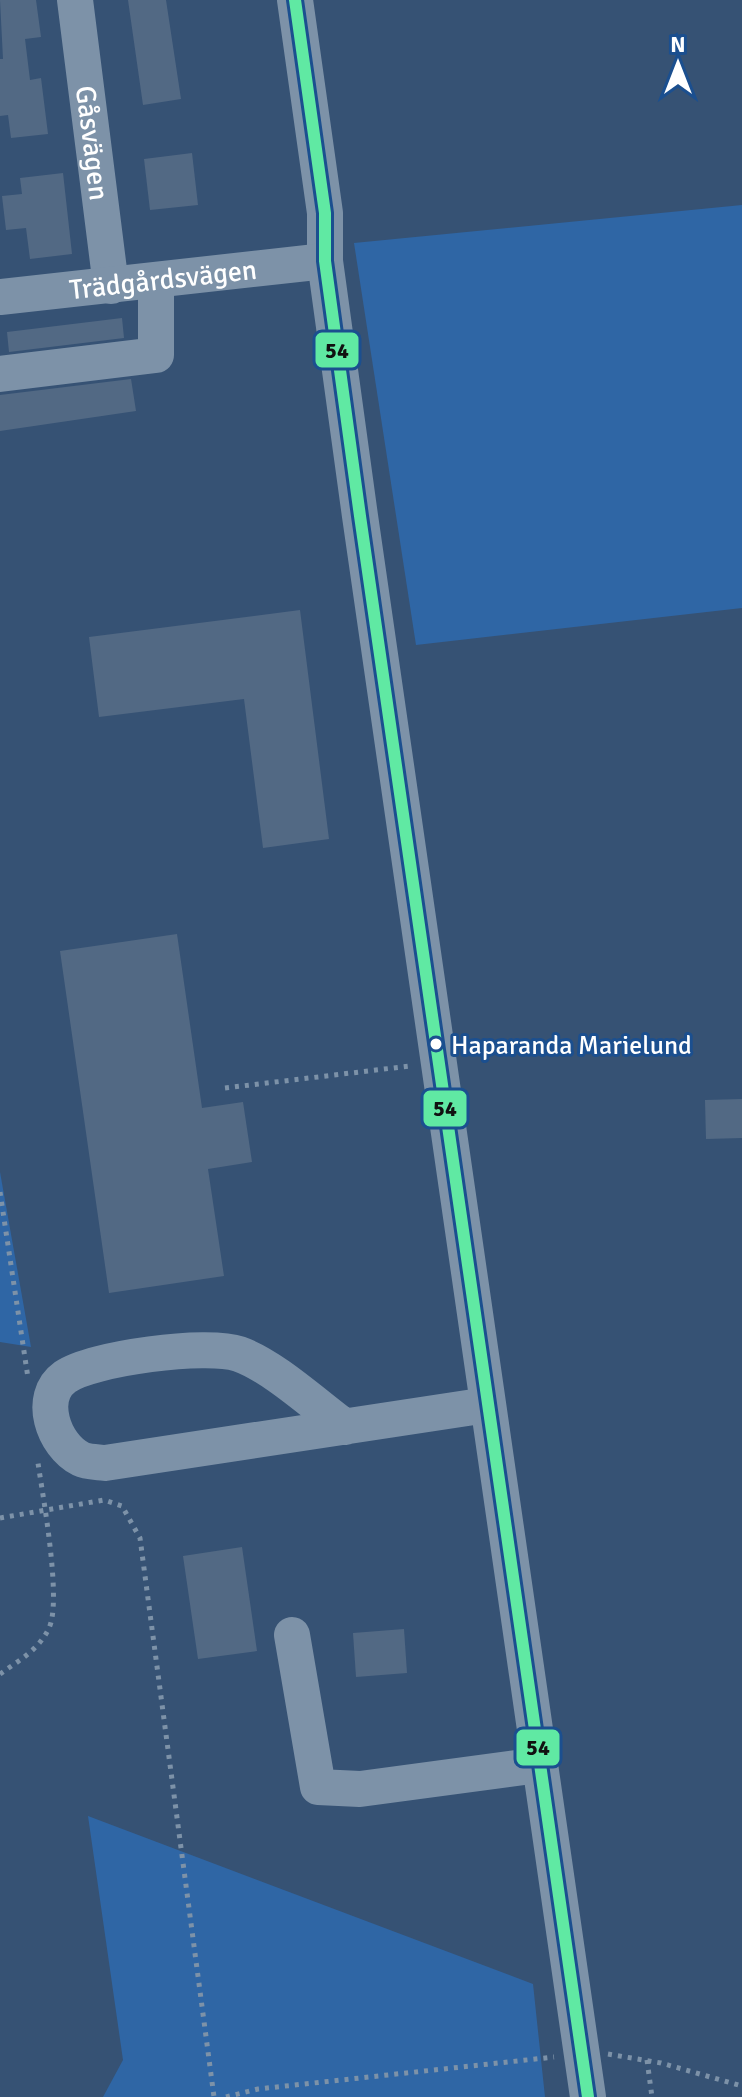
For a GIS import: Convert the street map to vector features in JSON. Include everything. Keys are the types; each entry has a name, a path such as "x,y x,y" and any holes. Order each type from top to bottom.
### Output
{"street":[{"name":"Gåsvägen","path":"75,0 111,286"},
{"path":"295,0 325,213 325,261 588,2097"},
{"name":"Trädgårdsvägen","path":"0,297 325,261"},
{"path":"0,374 156,355 156,282"},
{"path":"345,1427 249,1359 239,1354 204,1348 85,1365 62,1379 52,1397 50,1418 63,1446 82,1459 105,1463 345,1427 487,1405"},
{"path":"292,1635 318,1787 360,1789 539,1765"}],"path":[{"path":"225,1088 440,1062"},
{"path":"0,1518 104,1500 122,1506 140,1538 214,2097"},
{"path":"226,2097 258,2089 581,2055 618,2054 742,2086"},
{"path":"647,2060 652,2097"}],"shaded area":[{"path":"742,205 742,608 416,645 354,243"},
{"path":"0,1172 31,1347 0,1342"},
{"path":"88,1816 533,1984 545,2097 103,2097 123,2060"}],"building":[{"path":"0,0 36,0 41,37 25,39 30,80 41,78 48,134 11,138 8,115 0,116 0,59 3,59"},
{"path":"128,0 166,0 181,99 143,105"},
{"path":"192,153 198,205 150,210 144,159"},
{"path":"63,173 72,254 30,259 26,228 6,230 2,196 22,194 20,178"},
{"path":"122,318 124,338 9,352 7,332"},
{"path":"131,379 136,411 0,431 0,395"},
{"path":"300,610 329,839 263,848 244,699 99,717 89,637"},
{"path":"177,934 202,1108 243,1102 252,1162 208,1169 224,1276 109,1293 60,951"},
{"path":"742,1099 742,1138 706,1139 705,1100"},
{"path":"242,1547 257,1651 198,1659 183,1556"},
{"path":"404,1629 407,1673 356,1677 353,1633"}],"transit line":[{"name":"54","path":"295,0 325,213 325,261 360,516 588,2097"}],"place":[{"name":"Haparanda Marielund","path":"436,1044"}]}
